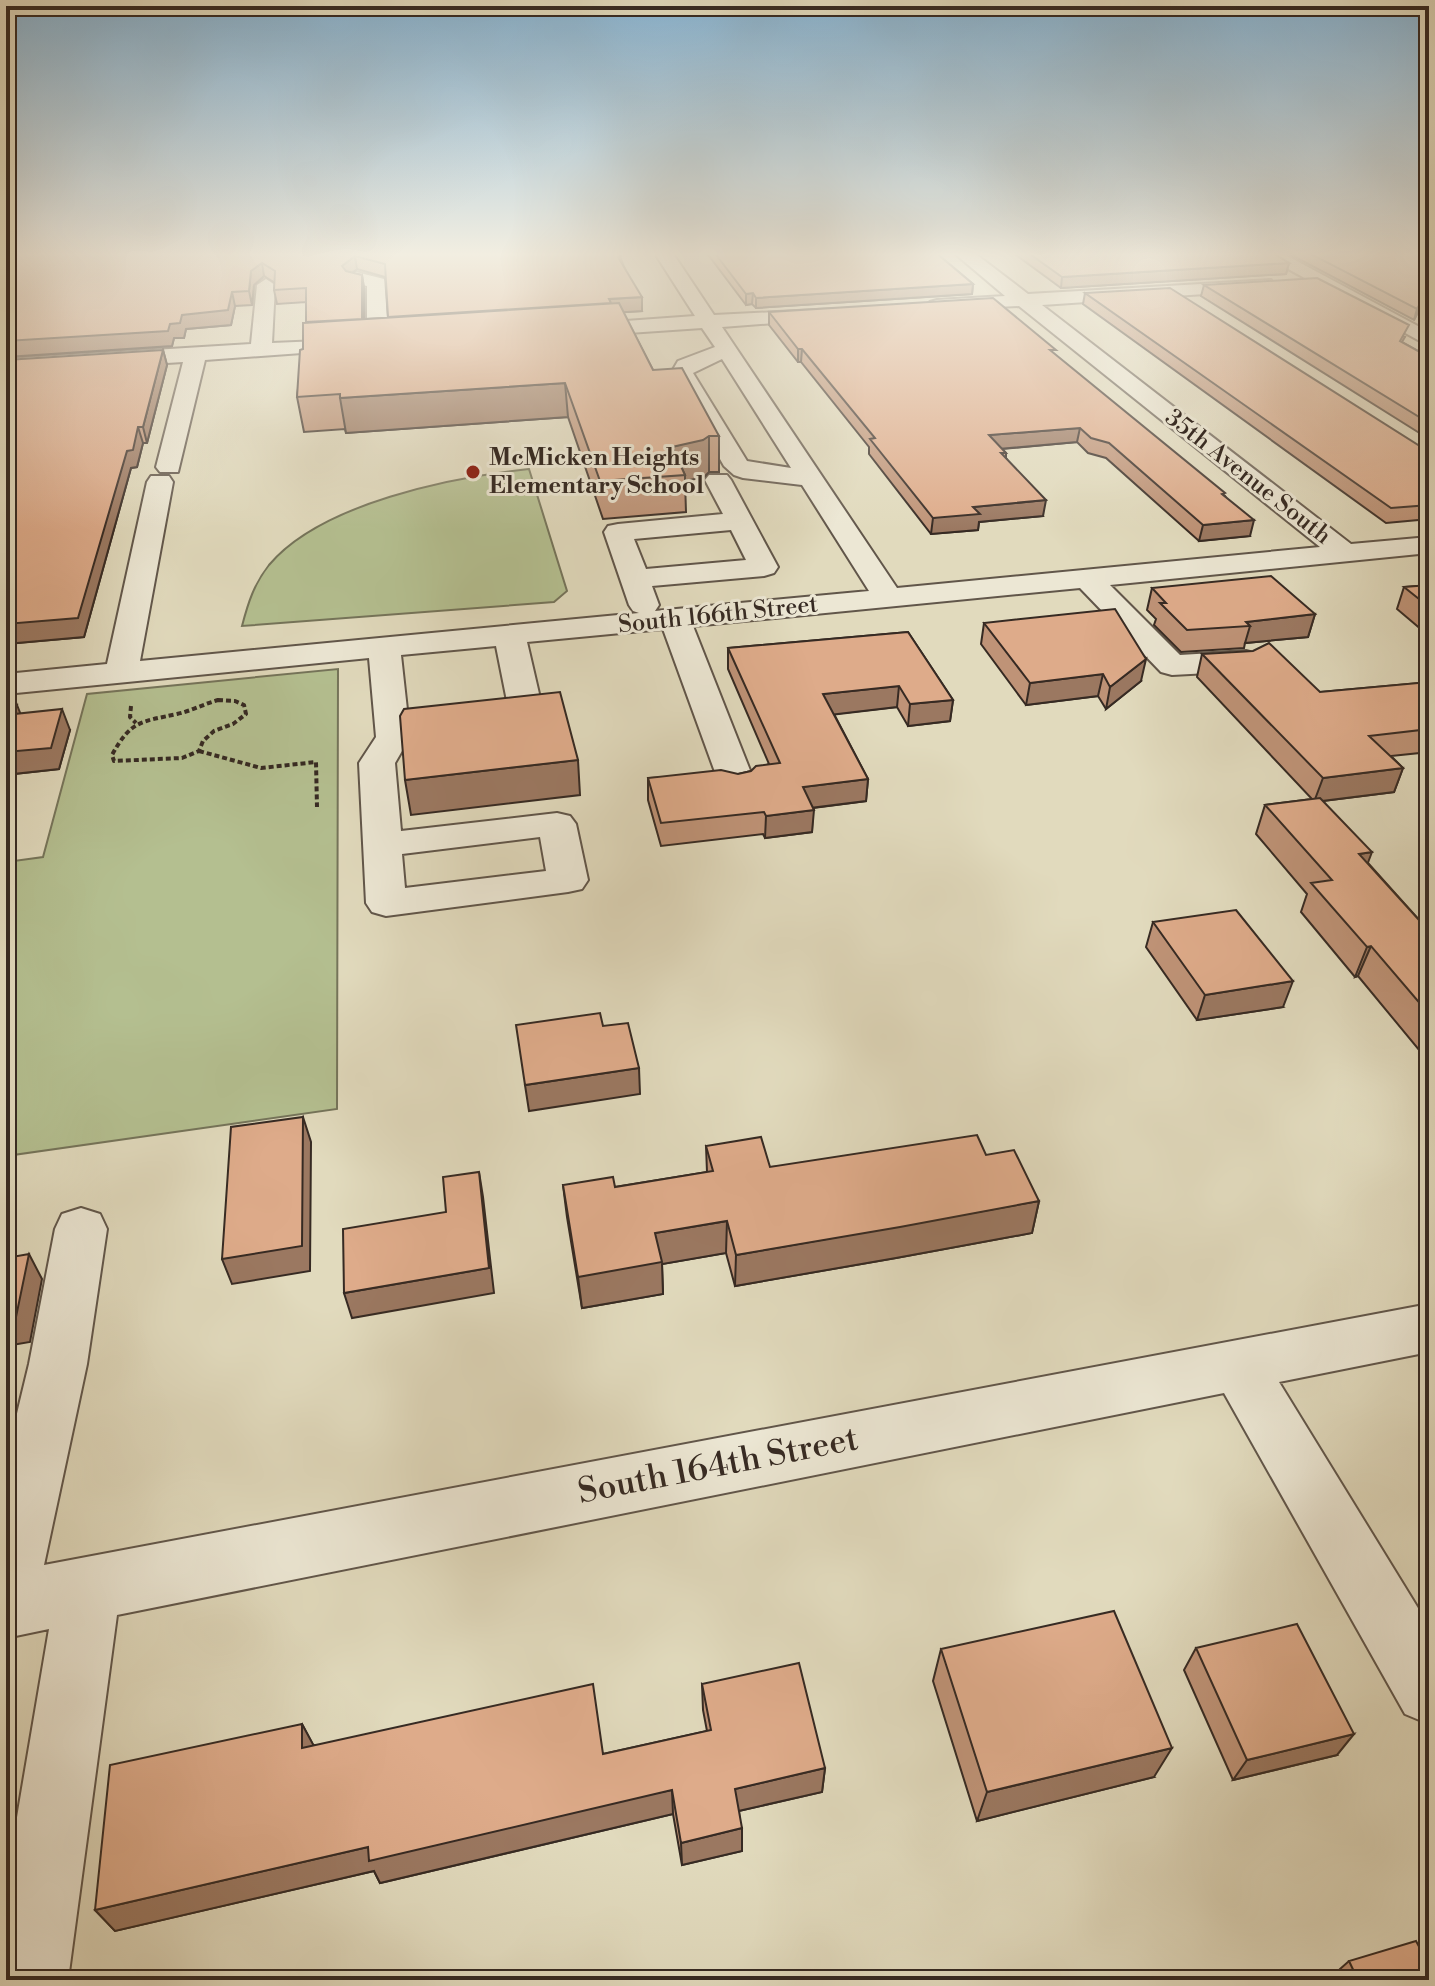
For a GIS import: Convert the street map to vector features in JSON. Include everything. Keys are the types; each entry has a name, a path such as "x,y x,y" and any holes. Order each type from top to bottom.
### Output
{"street":[{"path":"261,345 261,351"},
{"path":"6,366 195,355 233,363 261,351 348,345"},
{"path":"564,353 620,349 623,345"},
{"path":"723,345 889,598"},
{"name":"35th Avenue South","path":"1078,345 1345,553"},
{"path":"727,350 686,366 682,373 737,466 743,470 811,478"},
{"path":"121,673 195,355"},
{"path":"635,579 764,567 718,480"},
{"path":"737,783 663,621 635,579 618,532 740,521"},
{"name":"South 166th Street","path":"6,684 1429,545"},
{"path":"1087,578 1172,665 1246,661"},
{"path":"510,636 526,711"},
{"path":"382,845 377,763 393,737 384,649"},
{"path":"6,1592 58,1364 81,1229"},
{"name":"South 164th Street","path":"6,1605 1429,1328"},
{"path":"1238,1365 1429,1690"},
{"path":"29,1980 88,1589"}],"path":[{"path":"199,751 210,732 242,719 246,714 244,705 227,700 209,702 183,713 136,723 126,732 123,742 112,755 114,761 125,763 158,757 182,758 199,751 261,768 316,762 317,807"}],"green space":[{"path":"529,469 567,591 554,602 242,626 252,594 269,565 292,543 321,525 354,509 427,487"},
{"path":"338,669 337,1109 6,1156 6,862 43,857 87,694"}],"building":[{"path":"303,345 640,345 653,370 682,368 719,436 672,447 685,475 600,481 565,383 340,398 340,394 297,397 300,350"},
{"path":"795,345 1050,345 1056,350 1050,350 1254,520 1203,525 1109,443 1091,438 1080,428 989,435 1006,453 1001,453 1046,500 973,507 980,514 933,518 870,439 875,438 802,349"},
{"path":"1159,345 1260,345 1429,449 1429,505 1391,508"},
{"path":"1301,345 1407,345 1429,357 1429,423"},
{"path":"163,350 143,427 138,427 133,450 127,451 78,618 6,624 6,360"},
{"path":"1271,576 1315,614 1246,622 1250,626 1187,630 1160,603 1166,603 1152,588"},
{"path":"1429,585 1429,607 1404,587"},
{"path":"1115,609 1146,659 1110,687 1103,674 1030,683 984,623"},
{"path":"908,632 953,700 910,704 899,686 823,694 868,779 803,787 814,810 661,823 648,778 721,770 738,774 751,771 756,766 780,763 728,648"},
{"path":"1269,643 1320,692 1429,682 1429,729 1369,736 1403,768 1323,778 1202,654 1253,651"},
{"path":"560,692 578,760 405,780 400,716 404,709"},
{"path":"17,705 14,714 62,709 51,748 6,752 6,706"},
{"path":"1320,798 1372,852 1359,854 1429,931 1429,1014 1371,946 1367,947 1311,883 1332,880 1265,805"},
{"path":"1236,910 1293,981 1205,995 1153,922"},
{"path":"600,1013 603,1026 628,1023 639,1068 525,1085 516,1025"},
{"path":"303,1117 302,1246 222,1259 231,1127"},
{"path":"977,1135 986,1155 1014,1150 1039,1201 736,1255 727,1221 655,1233 662,1262 578,1277 563,1185 613,1177 615,1187 713,1171 706,1146 761,1137 770,1167"},
{"path":"479,1172 489,1268 344,1293 343,1229 446,1212 443,1177"},
{"path":"29,1254 16,1317 6,1319 6,1258"},
{"path":"1114,1611 1172,1748 987,1792 941,1649"},
{"path":"1297,1624 1354,1734 1247,1760 1196,1648"},
{"path":"799,1663 825,1768 735,1789 742,1828 681,1843 672,1790 369,1861 368,1847 95,1910 110,1765 302,1724 302,1748 593,1684 603,1754 711,1730 702,1684"},
{"path":"1416,1941 1429,1965 1429,1980 1358,1980 1349,1961"}],"place":[{"name":"McMicken Heights Elementary School","path":"473,472"}]}
